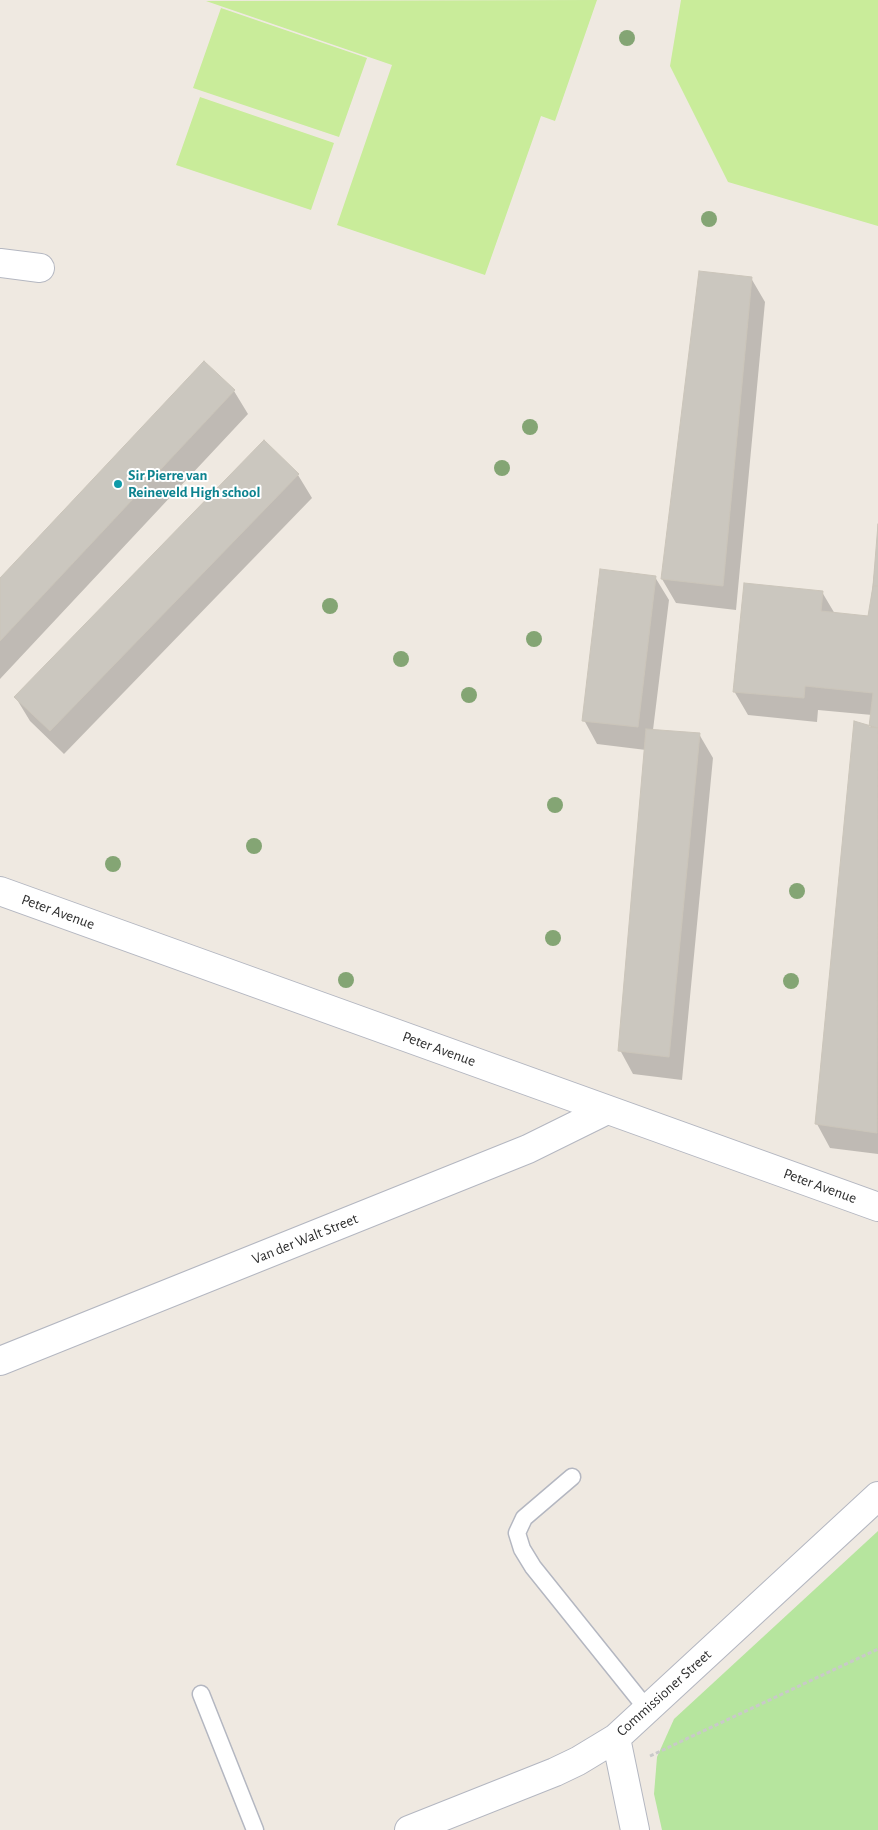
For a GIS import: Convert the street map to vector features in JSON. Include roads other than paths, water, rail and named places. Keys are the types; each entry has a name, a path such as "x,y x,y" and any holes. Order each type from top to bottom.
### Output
{"street":[{"path":"0,263 40,268"},
{"name":"Peter Avenue","path":"0,891 878,1207"},
{"name":"Van der Walt Street","path":"0,1361 528,1149 607,1110"},
{"name":"Commissioner Street","path":"410,1830 562,1768 616,1738 878,1496"},
{"path":"616,1738 634,1830"}],"lane":[{"path":"572,1477 524,1518 517,1533 522,1549 533,1567 647,1709"},
{"path":"201,1694 255,1830"}],"place":[{"name":"Sir Pierre van Reineveld High school","path":"118,484"}]}
